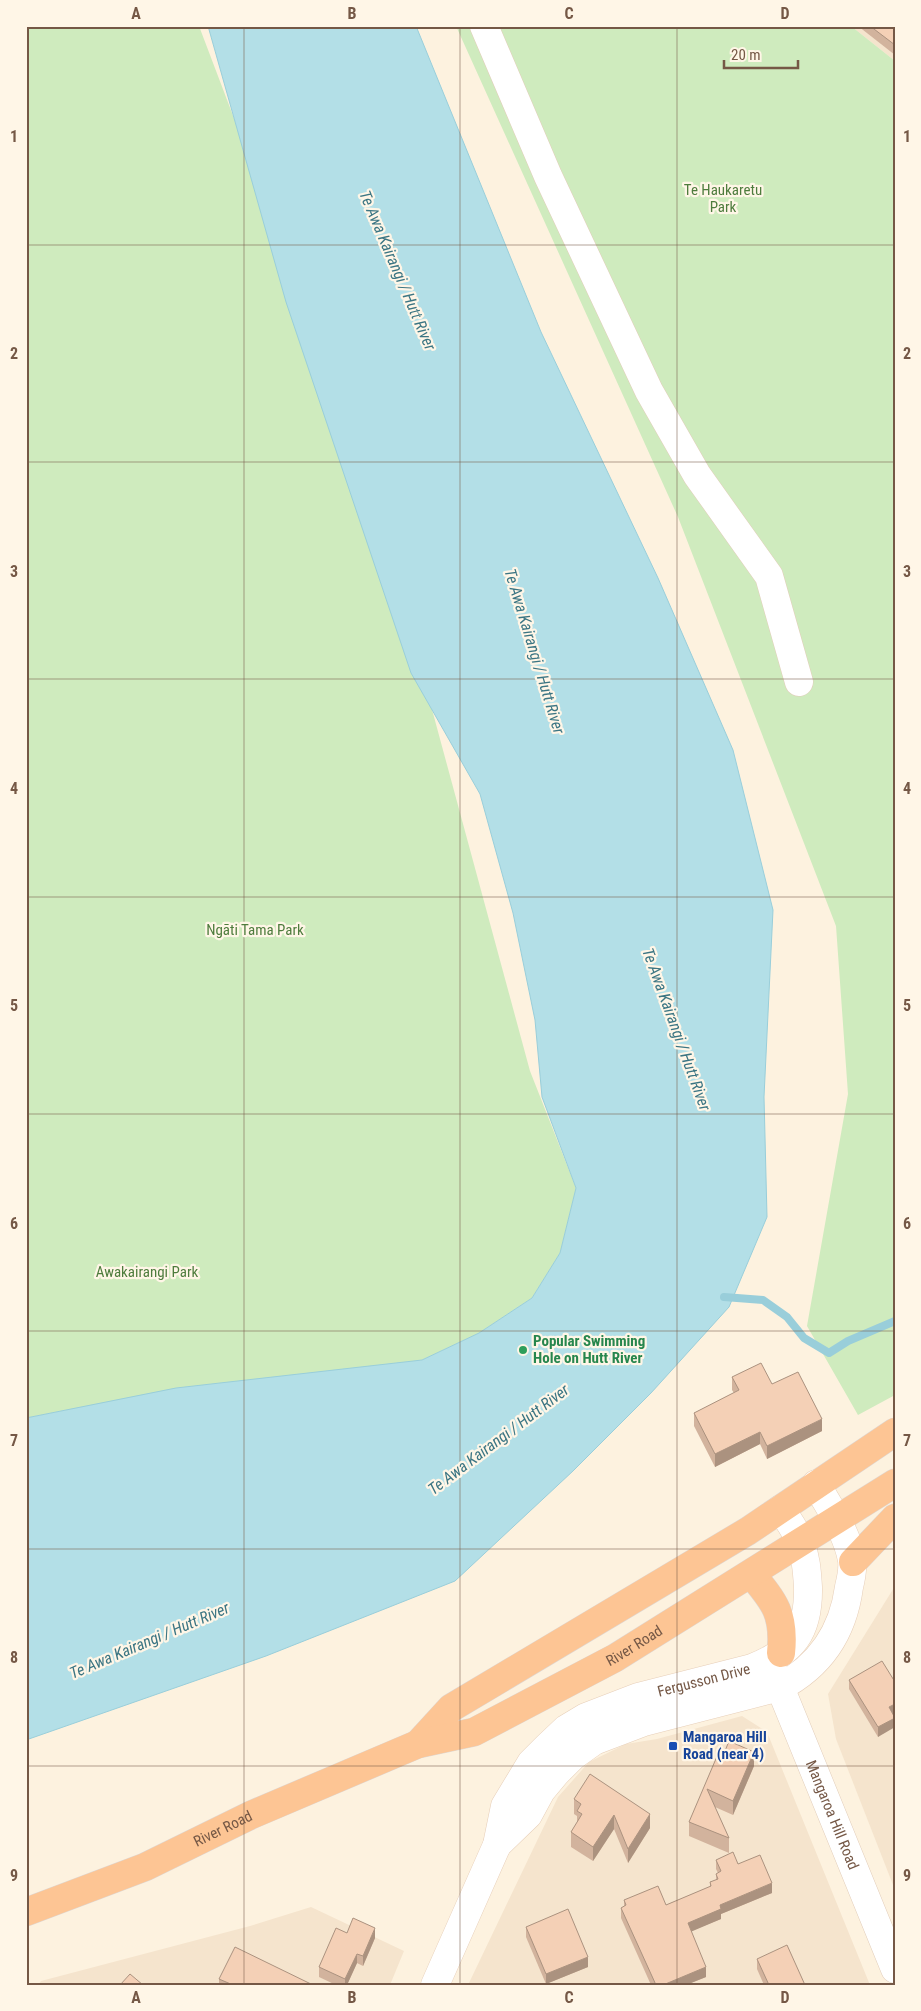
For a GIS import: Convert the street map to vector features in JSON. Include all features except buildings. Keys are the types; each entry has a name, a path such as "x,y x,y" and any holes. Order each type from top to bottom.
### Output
{"highway":[{"path":"780,1509 895,1432"},
{"path":"837,1520 895,1483"},
{"name":"River Road","path":"418,1744 451,1708 748,1531 780,1509"},
{"path":"852,1562 895,1518"},
{"name":"River Road","path":"26,1912 145,1867 251,1815 418,1744 474,1732 615,1658 751,1574 800,1541 837,1520"},
{"path":"751,1574 780,1614 783,1632 776,1657"}],"main road":[{"path":"484,26 548,176 649,391 697,475 769,576 799,682"},
{"name":"Fergusson Drive","path":"497,1845 528,1815 541,1791 556,1773 573,1756 594,1742 644,1722 780,1687 796,1678 814,1664 825,1652 844,1612 852,1562 846,1538 816,1484"},
{"name":"Fergusson Drive","path":"434,1985 497,1845 505,1806 531,1763 566,1729 586,1717 638,1697 752,1668 776,1657 799,1636 806,1617 807,1562 800,1541 780,1509"},
{"name":"Mangaroa Hill Road","path":"776,1657 780,1687 895,1969"}],"shaded area":[{"path":"851,26 895,26 895,61"},
{"path":"895,1586 895,1890 836,1739 828,1694"},
{"path":"742,1716 767,1732 870,1985 468,1985 558,1797 589,1762 626,1744 657,1739"},
{"path":"311,1907 404,1951 390,1985 38,1985 41,1981 250,1926"}],"green space":[{"name":"Ngāti Tama Park","path":"26,26 199,26 366,466 530,1071 576,1188 560,1253 532,1298 479,1333 422,1360 69,1429 67,1410 26,1418"},
{"name":"Te Haukaretu Park","path":"456,26 851,26 895,61 895,1395 858,1415 807,1326 848,1094 836,926 678,517"}],"water":[{"name":"Te Awa Kairangi / Hutt River","path":"208,26 416,26 541,332 658,578 733,750 773,910 764,1097 767,1217 729,1307 651,1393 573,1471 455,1581 266,1656 26,1740 26,1418 176,1388 422,1360 479,1333 532,1298 560,1253 576,1188 542,1097 535,1020 513,913 480,794 411,673 286,302"}],"waterway":[{"path":"724,1297 763,1300 787,1317 804,1338 829,1353 848,1341 895,1321"}],"place":[{"name":"Popular Swimming Hole on Hutt River","path":"523,1350"},
{"name":"Mangaroa Hill Road (near 4)","path":"673,1746"}],"park label":[{"name":"Awakairangi Park","path":"147,1272"}]}
